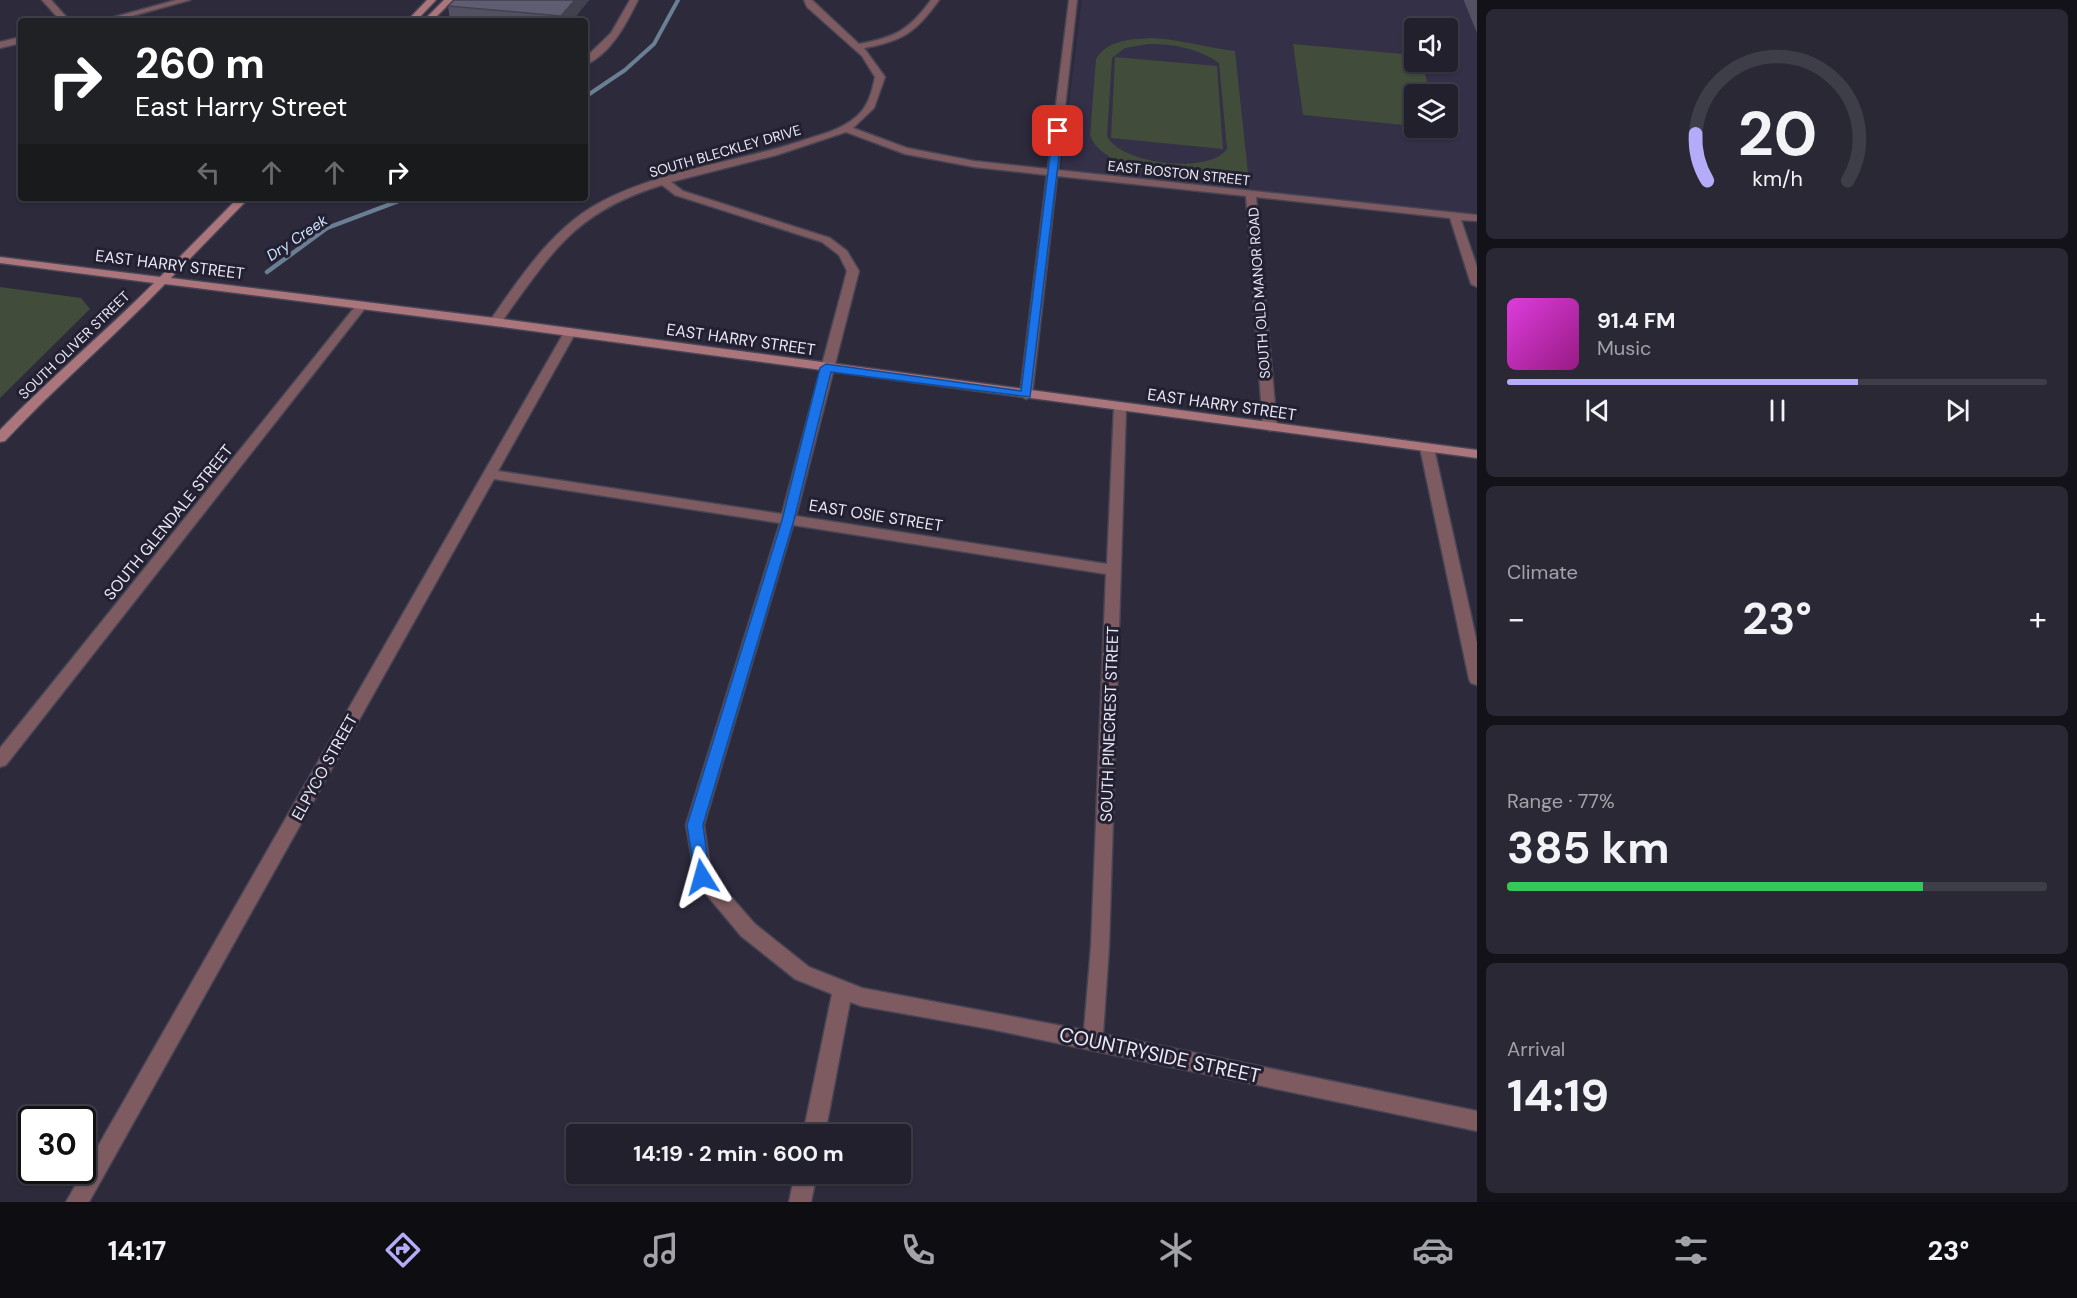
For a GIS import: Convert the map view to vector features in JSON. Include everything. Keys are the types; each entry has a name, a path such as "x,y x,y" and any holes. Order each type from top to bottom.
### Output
{"main road":[{"path":"414,18 432,0"},
{"path":"430,18 449,0"},
{"name":"SOUTH OLIVER STREET","path":"0,438 241,201"},
{"name":"EAST HARRY STREET","path":"0,260 495,322 1477,454"}],"street":[{"path":"46,0 63,18"},
{"path":"116,18 186,0"},
{"path":"588,60 610,42 620,30 634,0"},
{"name":"SOUTH BLECKLEY DRIVE","path":"495,322 565,232 583,217 610,201 664,181 754,158 846,129 856,123 875,102 880,76 857,47 810,5 808,0"},
{"path":"857,47 894,40 914,30 935,0"},
{"path":"1026,395 1073,0"},
{"path":"0,45 18,41"},
{"name":"EAST BOSTON STREET","path":"846,129 905,151 974,164 1477,218"},
{"name":"COUNTRYSIDE STREET","path":"664,181 680,193 826,240 843,253 853,271 788,520 695,825 702,877 748,930 802,974 861,997 1093,1041 1477,1121"},
{"name":"SOUTH OLD MANOR ROAD","path":"1251,195 1270,427"},
{"path":"1455,216 1477,284"},
{"name":"SOUTH GLENDALE STREET","path":"0,760 362,305"},
{"name":"ELPYCO STREET","path":"77,1202 225,946 570,332"},
{"name":"SOUTH PINECREST STREET","path":"1093,1041 1100,947 1120,407"},
{"path":"1427,448 1477,679"},
{"name":"EAST OSIE STREET","path":"489,474 1115,570"},
{"path":"816,1124 843,990"},
{"path":"800,1202 804,1184"}],"shaded area":[{"path":"1082,0 1477,0 1477,214 1066,170 1061,167"}],"green space":[{"path":"1151,38 1235,51 1248,173 1220,170 1192,174 1162,173 1118,161 1096,146 1090,135 1096,59 1113,44","holes":["1158,44 1194,50 1219,63 1227,149 1217,157 1185,164 1165,163 1129,154 1115,146 1107,136 1112,58 1125,48"]},
{"path":"1293,44 1404,54 1404,72 1424,72 1428,84 1404,84 1404,125 1303,115"},
{"path":"1115,57 1217,66 1223,149 1111,138"},
{"path":"0,287 81,298 90,309 0,398"}],"building":[{"path":"454,0 575,0 561,16 448,6"}],"waterway":[{"name":"Dry Creek","path":"588,95 625,70 654,44 678,0"},
{"name":"Dry Creek","path":"267,272 327,228 399,201"}],"route":[{"path":"702,877 695,825 728,709 788,520 826,368 1026,395 1058,131"}]}
